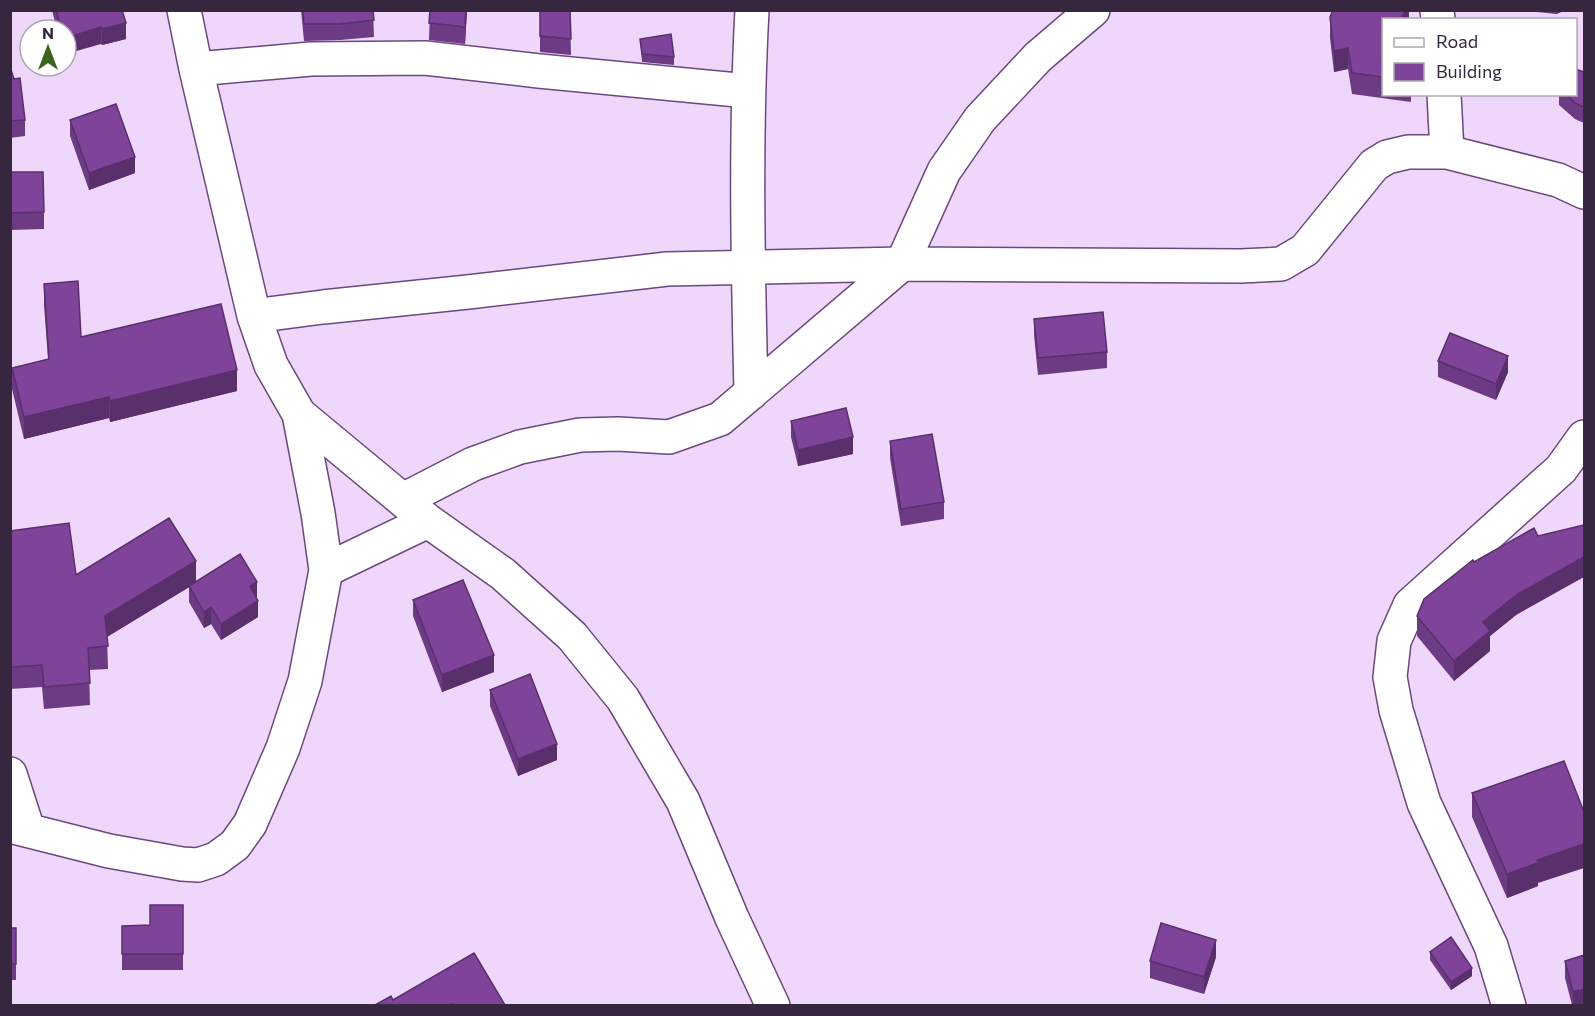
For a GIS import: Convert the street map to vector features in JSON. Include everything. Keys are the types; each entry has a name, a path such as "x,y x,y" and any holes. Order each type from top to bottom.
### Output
{"street":[{"path":"10,774 19,828 109,851 198,865 216,859 235,845 250,824 283,748 305,681 326,570 318,513 299,414 271,365 254,316 184,10"},
{"path":"751,393 748,91 752,10"},
{"path":"404,500 472,464 520,447 580,435 618,434 669,437 720,419 902,264 944,171 980,119 1038,57 1093,10"},
{"path":"196,69 311,59 424,58 748,91"},
{"path":"1444,96 1447,152"},
{"path":"254,316 667,269 902,264 1241,266 1281,264 1305,250 1374,165 1387,157 1408,152 1447,152 1558,180 1584,192"},
{"path":"299,414 428,521 503,574 572,636 623,699 683,801 732,918 773,1005"},
{"path":"1509,1005 1491,946 1424,803 1396,710 1390,677 1394,640 1410,605 1562,469 1584,436"},
{"path":"326,570 428,521"}],"building":[{"path":"56,10 122,10 126,23 78,34 78,18 58,18"},
{"path":"303,10 373,10 374,20 340,24 304,24"},
{"path":"430,10 466,10 465,27 429,23"},
{"path":"540,10 570,10 571,39 540,36"},
{"path":"1333,10 1405,10 1402,18 1382,18 1382,77 1352,73 1348,48 1334,51 1330,17"},
{"path":"671,34 674,57 642,54 640,39"},
{"path":"10,67 14,79 20,78 25,120 10,121"},
{"path":"1577,70 1584,72 1584,107 1575,103 1568,96 1577,96"},
{"path":"116,104 135,157 89,173 70,120"},
{"path":"10,172 43,172 44,212 10,213"},
{"path":"78,281 81,337 221,304 237,370 110,401 109,397 24,417 12,368 49,359 44,284"},
{"path":"1103,312 1107,352 1038,358 1034,319"},
{"path":"1450,333 1508,356 1496,384 1438,361"},
{"path":"846,408 853,437 798,450 791,421"},
{"path":"932,434 944,502 901,509 890,441"},
{"path":"169,518 196,561 105,616 108,646 88,648 90,683 44,687 42,665 10,667 10,531 69,523 76,575"},
{"path":"1584,525 1584,557 1516,595 1483,622 1490,631 1454,661 1417,616 1424,599 1473,560 1474,562 1534,528 1538,536"},
{"path":"240,554 257,582 250,586 258,601 221,624 211,607 204,612 189,586"},
{"path":"463,580 494,655 442,675 413,600"},
{"path":"530,674 557,744 518,759 490,690"},
{"path":"1564,761 1584,812 1584,844 1537,860 1538,863 1507,874 1472,793"},
{"path":"150,905 183,905 183,954 122,954 122,926 150,925"},
{"path":"1161,923 1216,940 1204,977 1150,961"},
{"path":"10,928 16,928 16,964 10,964"},
{"path":"1451,937 1472,968 1451,982 1430,952"},
{"path":"474,953 505,1005 375,1005 391,996 393,1000"},
{"path":"1584,955 1584,989 1573,992 1565,961"}]}
